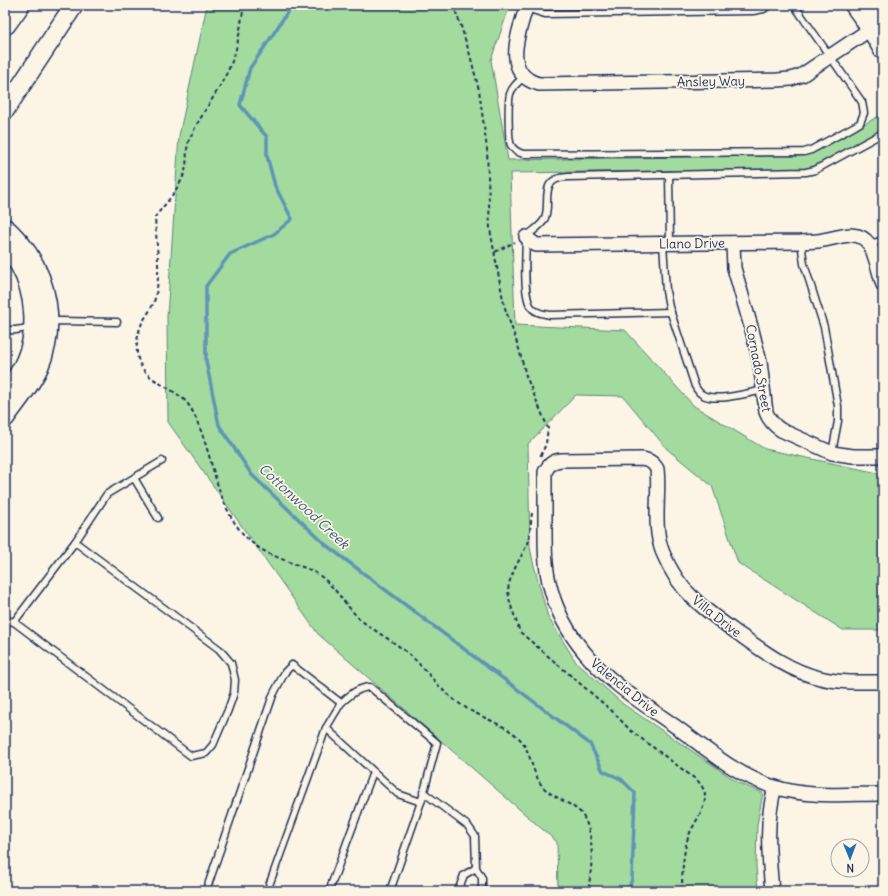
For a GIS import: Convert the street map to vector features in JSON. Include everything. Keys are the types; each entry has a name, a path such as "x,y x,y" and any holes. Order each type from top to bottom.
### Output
{"highway":[{"path":"5,24 18,5"}],"street":[{"path":"5,110 74,5"},
{"path":"854,5 879,22"},
{"path":"874,5 879,22 883,50"},
{"path":"524,77 517,67 516,59 518,39 526,7"},
{"name":"Ansley Way","path":"524,77 539,84 784,80 802,75 879,22"},
{"path":"5,228 10,231 30,255 40,276 47,300 41,324 31,341 27,358 19,374 5,394"},
{"name":"Llano Drive","path":"526,237 536,245 801,242 821,241 850,234 866,240"},
{"path":"866,240 883,282"},
{"name":"Cornado Street","path":"733,243 734,268 752,330 764,390 766,412 769,419 774,425 787,433 832,453 853,456 883,456"},
{"path":"5,246 20,265 28,286 32,303 41,324 46,344 39,366 30,384 5,418"},
{"name":"Villa Drive","path":"550,464 561,460 641,459 652,462 657,469 657,528 661,547 678,581 703,608 772,657 794,669 819,678 841,682 883,682"},
{"name":"Valencia Drive","path":"550,464 545,472 545,549 547,574 554,599 568,628 577,643 596,666 625,690 742,774 775,787 794,792 815,794 883,794"},
{"path":"772,891 768,836 770,808 775,787"}],"lane":[{"path":"526,7 545,14 753,12 764,9 769,5"},
{"path":"524,77 513,87 509,95 509,141 514,149 523,154 804,152 811,150 855,126 863,118 864,107 831,56 794,5"},
{"path":"671,312 550,315 533,310 528,303 526,292 526,237 544,220 546,214 548,189 556,179 562,177 810,172 883,133"},
{"path":"669,175 666,243 666,292 695,386 704,396 718,398 764,390"},
{"path":"866,240 883,240"},
{"path":"801,242 804,264 824,327 838,406 838,421 832,453"},
{"path":"5,329 19,330 59,321 117,322"},
{"path":"14,622 75,542 107,494 162,461"},
{"path":"134,478 158,518"},
{"path":"5,620 14,622 191,756 206,753 213,745 234,693 236,680 231,663 219,649 75,542"},
{"path":"206,891 273,695 285,672 292,664 341,703"},
{"path":"267,891 326,728 341,703 356,690 370,687 437,743 424,792 390,891"},
{"path":"326,728 398,794 420,802"},
{"path":"329,891 373,772"},
{"path":"424,792 468,826 475,836 476,868 482,878 482,891"},
{"path":"458,891 464,875 476,868"}],"path":[{"path":"244,5 234,57 190,139 186,153 185,170 180,181 173,194 155,217 158,272 157,287 152,306 143,322 137,338 139,364 147,373 188,403 196,418 225,507 235,525 246,538 256,547 316,572 332,586 362,621 408,653 444,692 461,705 496,722 518,738 528,755 539,782 548,792 580,812 585,821 590,835 591,851 588,891"},
{"path":"453,5 470,55 479,90 487,149 489,217 504,305 524,369 543,416"},
{"path":"494,252 526,237"}],"green space":[{"path":"207,5 510,5 491,60 508,160 806,155 883,114 883,129 809,169 510,173 515,325 625,330 694,406 765,449 883,474 883,630 843,630 738,563 712,486 667,449 623,396 576,395 528,444 530,547 548,617 576,662 623,704 739,783 763,793 757,825 756,866 758,891 558,891 557,842 318,634 168,422 167,317 179,136"}],"waterway":[{"name":"Cottonwood Creek","path":"292,5 250,68 240,105 267,137 267,156 275,186 292,219 274,234 230,254 206,286 206,361 219,425 252,475 326,545 590,744 603,771 621,779 635,793 632,879 628,891"}]}
